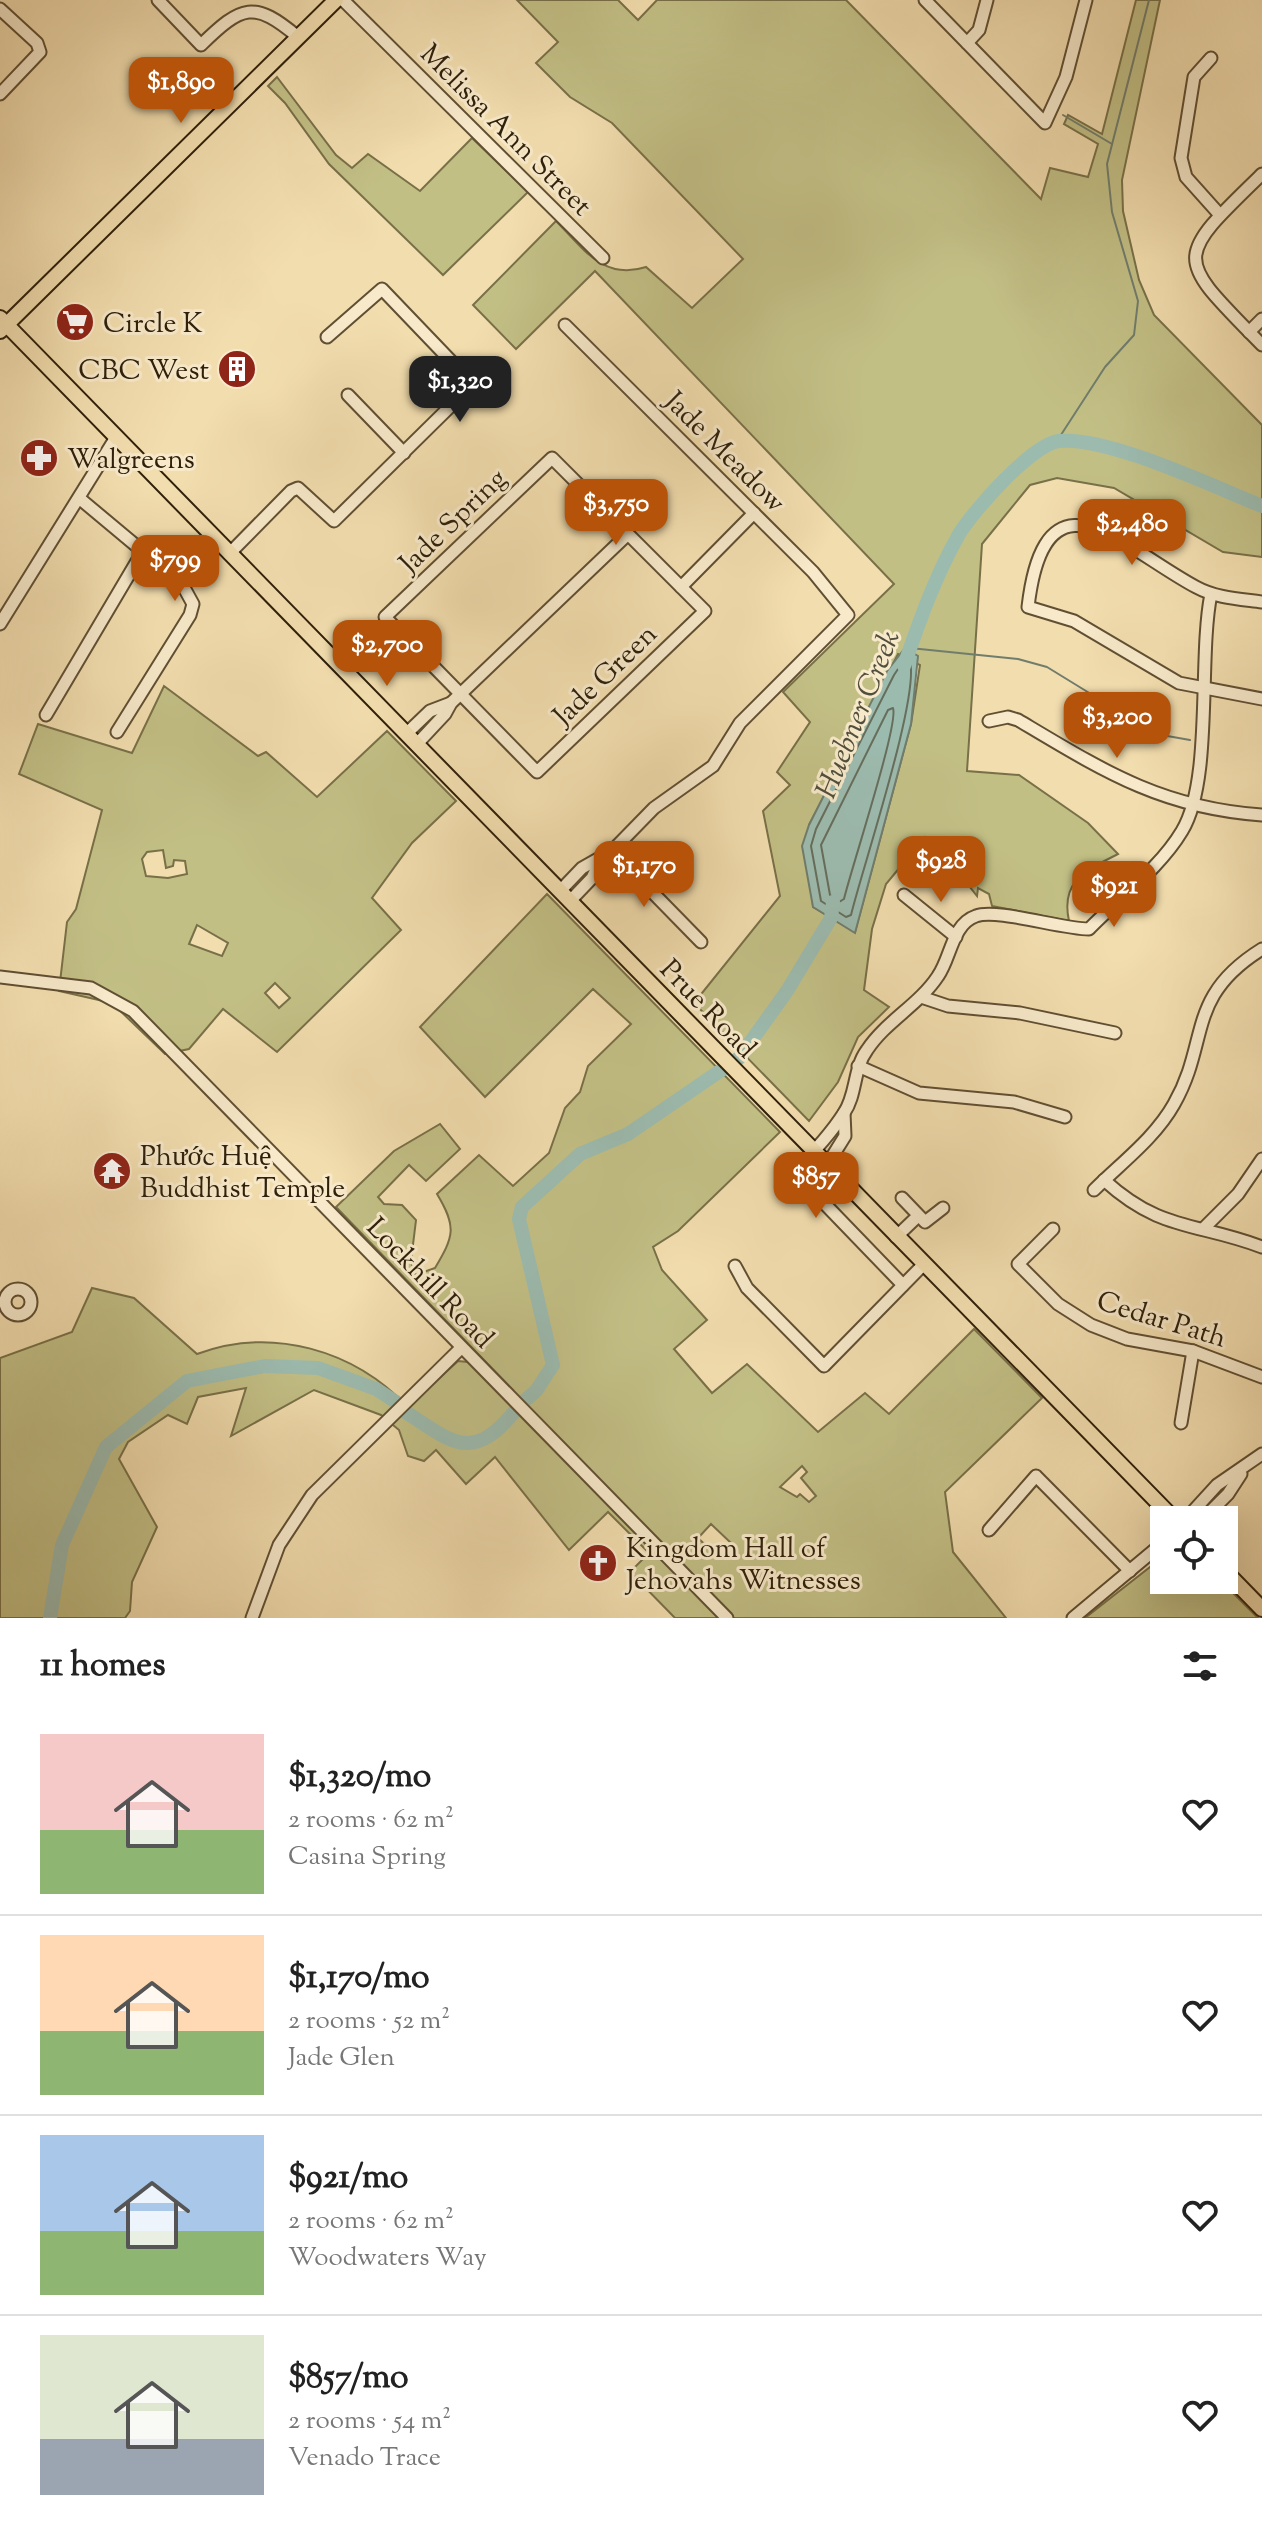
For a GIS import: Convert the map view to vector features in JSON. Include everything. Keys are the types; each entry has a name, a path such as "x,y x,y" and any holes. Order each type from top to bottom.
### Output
{"main road":[{"path":"1,324 336,0"},
{"name":"Prue Road","path":"1,324 1161,1506"},
{"path":"1238,1584 1262,1609"}],"street":[{"path":"158,0 201,45 232,15 246,7 270,10 298,37"},
{"name":"Melissa Ann Street","path":"343,0 603,258"},
{"path":"925,0 1045,123 1066,77 1086,0"},
{"path":"967,43 979,30 987,0"},
{"path":"0,9 37,43 40,52 0,94"},
{"path":"1211,58 1194,77 1181,158 1186,177 1220,215"},
{"path":"1262,174 1198,241 1196,268 1207,288 1262,345"},
{"path":"229,554 291,491 298,488 334,521 473,384 382,289 327,337"},
{"path":"1249,332 1262,319"},
{"name":"Jade Meadow","path":"565,325 820,580 848,615 740,723 713,766 654,808 612,851"},
{"path":"348,395 404,453"},
{"path":"0,624 115,439"},
{"name":"Jade Spring","path":"456,698 385,617 552,458 628,534"},
{"path":"79,498 182,584 193,604 190,615 117,732"},
{"path":"411,740 435,725 456,698 628,534 681,587 754,513"},
{"path":"1262,602 1211,594 1114,536 1071,526 1056,531 1036,560 1028,607 1074,621 1162,676 1202,688 1262,699"},
{"path":"46,715 143,551"},
{"name":"Jade Green","path":"456,698 537,772 705,611 681,587"},
{"path":"827,1165 843,1140 844,1113 858,1066 881,1032 921,997 939,975 961,926 978,914 1089,929 1182,832 1193,805 1199,763 1211,594"},
{"path":"411,740 426,716 456,698"},
{"path":"426,716 435,725"},
{"path":"989,721 1008,717 1018,720 1113,777 1193,805 1262,815"},
{"path":"565,896 578,872 612,851 701,942"},
{"path":"565,896 588,882 601,859"},
{"path":"578,872 588,882"},
{"path":"1117,881 1126,891"},
{"path":"904,895 956,937"},
{"path":"1094,1190 1167,1115 1181,1088 1199,1025 1211,998 1229,975 1262,949"},
{"name":"Lockhill Road","path":"0,977 91,988 133,1011 727,1618"},
{"path":"921,997 948,1006 1020,1013 1115,1033"},
{"path":"858,1066 919,1093 1014,1102 1065,1117"},
{"path":"844,1113 815,1152 794,1172 903,1285"},
{"path":"830,1133 843,1140"},
{"path":"1203,1229 1238,1194 1262,1159"},
{"path":"1104,1180 1147,1214 1262,1247"},
{"path":"902,1198 928,1222 943,1208"},
{"path":"896,1237 918,1216"},
{"name":"Cedar Path","path":"1053,1229 1018,1264 1058,1304 1091,1325 1127,1339 1193,1351 1262,1377"},
{"path":"735,1266 747,1288 824,1366 923,1265"},
{"path":"252,1618 279,1545 312,1495 461,1348"},
{"path":"1181,1423 1193,1351"},
{"path":"1198,1506 1217,1485 1262,1454"},
{"path":"1216,1506 1228,1494 1243,1470"},
{"path":"989,1530 1036,1476 1130,1571"},
{"path":"1073,1618 1150,1554"}],"shaded area":[{"path":"517,0 618,0 638,20 657,0 846,0 1041,199 1050,168 1088,177 1098,144 1064,124 1068,115 1102,134 1136,0 1160,0 1122,180 1123,211 1139,280 1154,315 1262,425 1262,557 1223,552 1114,488 1057,478 1030,485 982,544 967,771 1019,775 1088,823 1118,854 1086,871 1072,886 1068,895 1069,921 992,906 989,894 978,888 977,896 947,858 925,837 886,884 872,929 864,990 889,1007 858,1037 838,1082 809,1121 694,1003 780,896 763,811 790,785 777,772 810,722 783,692 894,584 595,271 516,349 473,305 556,221 595,259 618,270 646,267 692,308 743,259 612,123 570,97 536,63 558,42","holes":["898,654 920,665 911,724 855,932 813,907 809,825"]},
{"path":"277,77 336,155 352,168 368,154 420,191 472,138 528,192 443,275 329,164 285,103 268,86"},
{"path":"164,686 258,756 266,752 317,797 387,731 456,801 412,843 372,898 401,930 277,1052 223,1009 189,1049 165,1054 112,1003 59,991 67,922 76,909 102,810 19,774 38,724 132,753","holes":["163,850 166,868 173,866 174,860 185,861 187,874 168,878 146,876 142,859 147,852","197,925 228,943 222,956 189,944","275,983 290,998 279,1008 265,993"]},
{"path":"547,894 780,1132 678,1231 653,1247 662,1270 707,1320 674,1349 712,1393 747,1364 818,1432 865,1393 889,1414 974,1329 1042,1398 945,1492 953,1552 1006,1618 675,1618 630,1572 649,1553 608,1512 569,1550 495,1457 466,1484 436,1450 424,1461 408,1456 399,1430 381,1415 314,1390 231,1436 246,1388 198,1397 187,1424 168,1415 128,1442 119,1459 157,1527 132,1582 130,1611 125,1618 0,1618 0,1358 72,1332 92,1288 134,1298 197,1354 254,1342 282,1343 310,1349 363,1371 387,1387 408,1407 458,1361 468,1362 504,1398 513,1390 336,1207 394,1151 440,1124 460,1149 426,1181 409,1165 378,1197 384,1204 402,1205 416,1220 411,1261 415,1275 435,1268 451,1231 448,1215 437,1194 479,1155 513,1186 549,1153 565,1108 580,1092 588,1066 631,1024 593,989 485,1097 420,1027","holes":["802,1466 807,1472 801,1478 816,1496 809,1502 800,1494 797,1497 780,1487","711,1524 731,1543 718,1557 698,1538"]},
{"path":"1150,1567 1150,1594 1234,1594 1258,1618 1085,1618"}],"water":[{"path":"905,648 918,656 911,724 855,933 813,907 802,846 809,825 887,671"}],"waterway":[{"path":"1057,441 1105,367 1134,335 1138,301 1112,212 1107,164 1149,0"},
{"path":"1063,115 1112,144"},
{"name":"Huebner Creek","path":"904,666 935,584 958,536 1003,481 1047,445 1059,441 1105,446 1161,464 1262,506"},
{"path":"910,648 1018,659 1047,667 1156,734 1190,740"},
{"name":"Huebner Creek","path":"523,1402 536,1391 553,1365 519,1219 522,1207 580,1154 628,1134 739,1058 787,991 831,918 833,902"},
{"name":"Huebner Creek","path":"50,1618 62,1545 106,1447 187,1381 265,1366 318,1368 376,1389 396,1402"},
{"name":"Huebner Creek","path":"404,1411 436,1432 461,1442 486,1438 515,1411"}],"place":[{"name":"Circle K","path":"75,322"},
{"name":"CBC West","path":"237,369"},
{"name":"Walgreens","path":"39,458"},
{"name":"Phước Huệ Buddhist Temple","path":"112,1171"},
{"name":"Kingdom Hall of Jehovahs Witnesses","path":"598,1563"}]}
